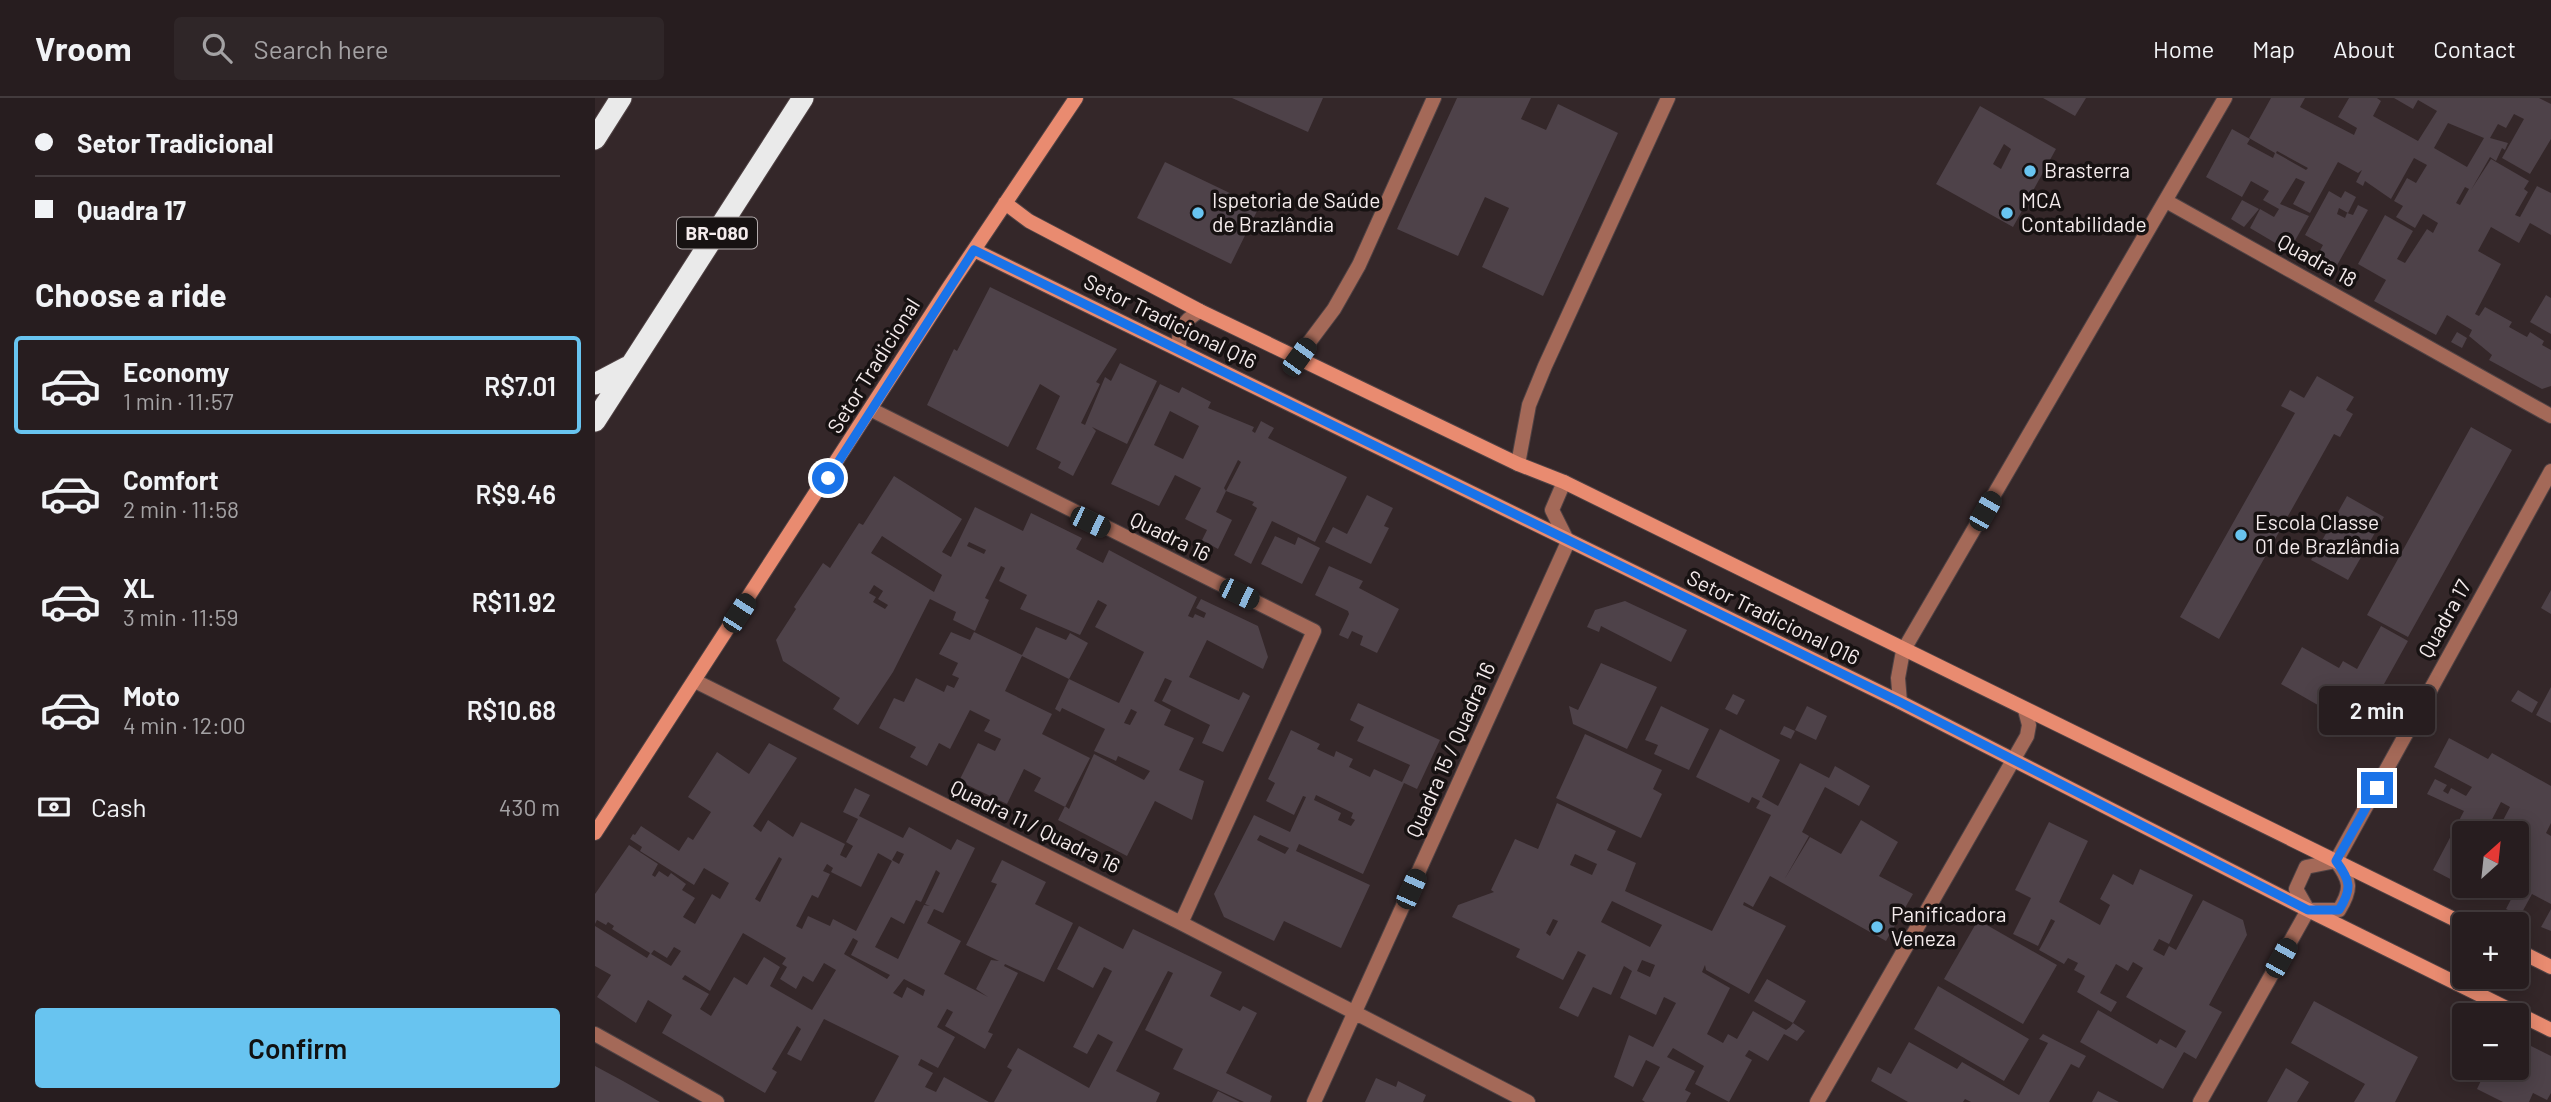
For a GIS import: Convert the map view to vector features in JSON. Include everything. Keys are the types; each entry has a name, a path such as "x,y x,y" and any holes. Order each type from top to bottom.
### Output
{"highway":[{"path":"595,139 621,98"},
{"name":"BR-080","path":"595,421 803,98"},
{"path":"595,384 629,367"}],"street":[{"name":"Setor Tradicional","path":"595,832 1076,98"},
{"path":"1299,357 1334,309 1359,265 1434,98"},
{"path":"1518,464 1529,405 1539,379 1668,98"},
{"path":"1900,702 1898,678 1903,651 2225,98"},
{"name":"Quadra 18","path":"2166,201 2551,416"},
{"name":"Setor Tradicional Q16","path":"1005,203 1029,220 1200,311 1518,464 1563,482 2452,918"},
{"name":"Setor Tradicional Q16","path":"974,250 1900,702 2308,910 2551,1030"},
{"path":"1180,350 1181,328 1187,319 1200,311"},
{"name":"Quadra 16","path":"872,410 1314,631 1181,923"},
{"name":"Quadra 17","path":"2336,861 2551,471"},
{"path":"1563,482 1552,510 1568,542"},
{"name":"Quadra 15 / Quadra 16","path":"1314,1102 1568,542"},
{"name":"Quadra 11 / Quadra 16","path":"695,681 1181,923 1528,1102"},
{"path":"1817,1102 2027,736 2029,725 2025,710"},
{"path":"2336,861 2349,878 2350,893 2339,910 2308,910 2296,890 2306,867 2336,861"},
{"path":"2200,1102 2308,910"},
{"path":"2529,956 2551,967"},
{"path":"595,1034 717,1102"}],"building":[{"path":"1232,98 1323,98 1308,132"},
{"path":"1457,98 1531,98 1521,119 1546,130 1558,104 1618,133 1543,296 1482,267 1509,208 1485,197 1458,256 1397,229"},
{"path":"2043,98 2086,98 2075,116"},
{"path":"2271,98 2305,98 2300,107 2354,135 2357,128 2338,117 2349,98 2377,98 2381,101 2373,116 2418,141 2437,111 2418,100 2413,109 2394,98 2539,98 2551,104 2551,139 2530,174 2502,158 2524,119 2514,114 2506,128 2498,124 2490,138 2508,143 2505,150 2502,148 2496,161 2490,157 2471,190 2491,159 2529,181 2524,189 2528,192 2515,215 2520,217 2537,186 2551,193 2551,235 2530,223 2519,243 2491,227 2478,251 2501,264 2475,314 2479,316 2485,307 2512,322 2509,327 2527,337 2530,332 2544,341 2542,345 2551,350 2551,386 2542,389 2489,360 2492,355 2469,336 2472,330 2447,315 2436,335 2374,301 2386,280 2358,264 2385,215 2413,231 2397,259 2405,263 2427,229 2433,233 2438,223 2423,214 2415,228 2396,217 2403,206 2394,201 2407,178 2416,183 2427,165 2414,158 2391,199 2365,181 2363,186 2356,182 2362,170 2358,173 2338,162 2310,213 2293,204 2305,182 2296,178 2280,204 2309,216 2289,251 2250,228 2260,209 2274,217 2279,209 2263,200 2269,191 2251,181 2242,197 2206,177 2232,129 2250,139 2247,144 2273,158 2275,153 2249,138","holes":["2448,123 2484,138 2467,167 2434,148","2277,151 2308,168 2306,170 2276,153","2465,187 2469,189 2460,205 2456,203"]},
{"path":"1980,106 2056,149 2013,227 1936,184","holes":["2004,144 2011,149 2001,169 1993,164"]},
{"name":"Ispetoria de Saúde de Brazlândia","path":"1165,162 1259,207 1231,264 1137,218"},
{"path":"2329,191 2341,198 2345,191 2356,197 2348,213 2339,208 2337,214 2345,218 2347,213 2353,215 2358,205 2368,210 2331,276 2312,265 2323,245 2305,235"},
{"path":"2242,200 2259,209 2244,227 2231,219"},
{"path":"990,287 1117,349 1096,382 1100,384 1081,423 1085,425 1105,377 1111,381 1120,363 1157,381 1127,444 1092,427 1096,431 1073,476 1058,468 1061,462 1036,449 1060,396 1040,384 1008,447 927,405 954,349 957,351"},
{"path":"2546,295 2551,298 2551,334 2530,322"},
{"path":"2457,332 2467,338 2462,348 2451,342"},
{"path":"2317,376 2354,397 2346,410 2353,414 2340,437 2334,434 2219,639 2180,617 2295,413 2281,406 2290,390 2304,398"},
{"path":"1160,384 1179,393 1182,387 1211,402 1208,408 1254,427 1252,431 1255,433 1261,421 1274,428 1268,438 1347,477 1315,542 1272,521 1251,564 1234,555 1257,508 1252,505 1254,502 1226,491 1216,512 1232,520 1218,549 1202,540 1207,530 1185,519 1201,488 1175,475 1159,506 1111,484","holes":["1170,411 1199,426 1183,459 1154,445","1238,460 1241,462 1226,491 1224,488"]},
{"path":"2471,427 2512,450 2408,637 2367,615"},
{"path":"894,476 962,519 942,552 951,557 975,507 1023,531 1031,513 1082,538 1076,549 1103,563 1109,550 1197,597 1188,616 1193,618 1195,614 1204,618 1206,613 1196,608 1201,599 1258,626 1268,657 1263,669 1207,640 1189,677 1239,700 1243,692 1250,696 1223,752 1202,743 1210,725 1162,701 1172,681 1165,678 1154,701 1171,710 1164,725 1194,738 1179,770 1204,781 1192,820 1155,801 1127,856 1058,820 1065,806 1069,809 1094,754 1144,780 1150,771 1118,756 1116,761 1094,751 1105,729 1062,708 1060,712 1055,709 1069,679 1119,703 1144,652 1095,627 1107,605 1098,600 1080,635 1020,609 1027,595 999,581 1005,568 1001,566 985,598 989,600 975,631 953,620 956,612 930,599 893,672 858,725 833,709 840,698 783,661 776,640 823,563 830,568 859,523 863,525","holes":["882,536 942,575 934,592 871,553","969,542 986,550 984,554 967,546","874,585 883,591 878,599 888,605 885,609 873,602 876,597 869,593","1131,709 1137,712 1130,725 1124,723"]},
{"path":"1367,495 1393,508 1384,526 1389,528 1371,564 1325,542 1333,527 1347,534"},
{"path":"2347,496 2384,517 2348,580 2311,560"},
{"path":"1275,536 1295,545 1298,537 1320,548 1302,584 1261,564"},
{"path":"1329,566 1363,581 1359,588 1399,609 1377,653 1360,645 1363,636 1352,631 1348,639 1339,635 1348,611 1315,595"},
{"path":"2551,590 2551,614 2541,608"},
{"path":"1625,601 1687,630 1671,662 1601,626 1599,632 1587,627 1595,610"},
{"path":"2381,626 2408,641 2379,693 2394,701 2383,721 2339,697 2330,712 2281,684 2302,647 2339,668 2343,661 2357,669"},
{"path":"1036,627 1066,640 1070,633 1088,643 1069,679 1022,656 1005,691 1052,714 1042,734 1090,758 1065,807 1034,791 1041,778 1024,769 1007,804 959,781 978,743 995,751 1001,739 984,731 990,720 970,710 950,749 939,743 927,766 910,757 916,747 879,728 894,698 904,702 916,678 944,692 947,685 954,688 959,678 952,675 958,663 939,654 951,632 970,640 974,632 1022,655"},
{"path":"1601,663 1657,687 1627,749 1573,724 1569,706 1578,710"},
{"path":"2551,687 2551,723 2536,715"},
{"path":"2518,690 2538,702 2532,713 2511,701"},
{"path":"1733,694 1745,700 1737,715 1725,709"},
{"path":"1358,703 1440,740 1417,789 1404,783 1363,874 1299,844 1296,851 1370,885 1341,948 1284,921 1274,941 1224,917 1214,894 1254,815 1290,832 1306,797 1303,796 1294,815 1266,801 1275,783 1268,779 1291,730 1320,744 1317,749 1334,757 1336,751 1353,759 1349,767 1370,777 1374,769 1402,782 1410,765 1357,741 1364,727 1350,720","holes":["1316,795 1353,813 1351,818 1355,820 1351,826 1338,820 1341,813 1314,800","1260,835 1289,848 1285,854 1257,840"]},
{"path":"1661,706 1709,729 1689,770 1654,754 1658,745 1645,740"},
{"path":"1807,706 1827,716 1816,740 1795,730"},
{"path":"1784,726 1795,731 1791,739 1780,734"},
{"path":"1720,729 1780,760 1762,797 1778,806 1800,763 1829,778 1835,766 1870,786 1859,806 1825,787 1802,832 1809,836 1784,880 1810,837 1841,854 1861,820 1898,842 1879,876 1913,894 1886,941 1770,876 1753,907 1744,902 1743,905 1786,926 1749,994 1706,970 1705,965 1702,972 1730,988 1707,1034 1723,1043 1728,1034 1737,1039 1753,1011 1786,1030 1793,1023 1805,1031 1797,1041 1784,1034 1768,1061 1749,1050 1745,1056 1752,1060 1729,1102 1695,1084 1704,1066 1673,1048 1667,1057 1695,1071 1685,1090 1691,1093 1686,1102 1645,1102 1642,1100 1660,1067 1646,1060 1633,1087 1614,1077 1629,1035 1653,1047 1676,1003 1664,997 1656,1015 1620,998 1632,971 1624,966 1611,995 1593,987 1578,1017 1559,1008 1586,955 1578,951 1563,980 1516,957 1520,949 1452,917 1458,905 1494,892 1491,890 1515,839 1538,849 1557,803 1616,831 1607,850 1636,863 1625,891 1712,931 1771,815 1756,808 1760,801 1752,797 1749,803 1696,777","holes":["1575,854 1597,864 1592,875 1570,865","1612,901 1662,925 1650,947 1601,922","1553,919 1558,921 1550,936 1546,933","1642,960 1655,965 1650,977 1637,971"]},
{"path":"1585,734 1662,770 1653,789 1662,794 1641,838 1556,798"},
{"path":"2449,738 2488,759 2492,753 2551,786 2551,823 2546,833 2551,836 2551,904 2532,894 2522,912 2506,909 2512,898 2529,898 2529,821 2503,821 2510,807 2501,802 2491,821 2459,821 2464,811 2427,794 2435,779 2447,785 2443,791 2448,794 2451,788 2466,796 2472,787 2434,767"},
{"path":"769,743 797,758 753,826 761,832 768,820 793,837 801,822 845,844 840,855 846,858 853,846 846,842 858,819 843,812 855,788 870,795 859,816 903,838 909,827 951,850 957,839 975,848 943,913 934,909 927,923 961,941 944,974 988,997 976,989 991,960 999,961 966,945 997,884 991,882 1002,860 1046,882 1035,904 1073,923 1044,982 1005,964 1004,966 1018,973 988,1032 993,1034 985,1049 945,1026 953,1012 947,1009 937,1027 955,1037 938,1068 921,1059 918,1065 933,1073 925,1087 936,1092 944,1077 989,1102 874,1102 899,1056 824,1019 801,1061 787,1054 801,1029 797,1026 772,1069 777,1072 765,1093 662,1033 672,1015 648,1000 636,1023 597,997 611,975 595,966 595,926 647,958 650,953 612,929 614,926 608,922 606,925 597,920 595,924 595,894 629,845 658,864 652,875 655,877 659,871 668,877 671,873 686,884 682,890 695,898 683,917 695,924 712,894 720,899 729,883 704,868 694,885 640,851 642,847 630,839 633,834 635,835 641,826 679,851 688,837 693,840 711,812 688,797 717,752 749,774","holes":["897,851 904,854 899,864 892,860","878,853 892,861 856,931 833,919 830,926 808,916 802,929 796,926 812,895 818,898 830,874 823,871 827,864 833,868 831,872 861,887","779,857 782,859 760,902 755,899","936,870 940,873 925,904 930,906 924,905 898,959 875,947 891,917 904,924 916,900 921,902","743,933 786,958 782,964 787,967 780,979 796,989 803,976 813,982 824,963 836,970 812,1010 770,986 780,967 764,957 747,985 734,977 711,1016 700,1009 709,994 682,979 685,975 710,991","853,938 858,941 851,955 890,975 887,979 844,954","674,947 681,951 671,966 651,954 654,950 667,958","904,979 925,990 923,996 907,987 902,998 893,993"]},
{"path":"2049,822 2088,841 2059,902 2100,925 2110,905 2100,899 2113,874 2133,885 2140,869 2193,895 2169,944 2159,939 2153,950 2164,956 2169,946 2176,950 2203,900 2243,920 2247,935 2209,1005 2222,1012 2196,1059 2184,1052 2163,1089 2080,1042 2098,1010 2157,1044 2160,1039 2176,1048 2186,1031 2126,997 2143,968 2133,962 2128,971 2116,964 2100,993 2117,1002 2111,1012 2077,992 2085,976 2074,970 2078,963 2068,958 2064,964 2039,950 2055,921 2051,919 2038,946 2013,934 2031,898 2015,890"},
{"path":"2452,834 2452,880 2433,870"},
{"path":"2551,909 2551,931 2541,927"},
{"path":"1978,920 2057,965 2023,1024 1944,979"},
{"path":"1079,926 1123,949 1133,929 1222,972 1210,996 1240,1011 1243,1006 1257,1013 1226,1073 1272,1096 1270,1102 1244,1102 1173,1069 1183,1049 1145,1030 1173,973 1168,971 1116,1071 1160,1093 1156,1102 994,1102 1012,1070 1007,1067 1018,1048 1089,1088 1113,1042 1098,1034 1087,1054 1073,1047 1112,971 1104,967 1093,988 1057,969"},
{"path":"1767,979 1806,1001 1793,1023 1754,1001"},
{"path":"1938,986 2029,1039 2004,1081 1914,1029"},
{"path":"2314,1001 2418,1057 2395,1102 2354,1102 2365,1084 2291,1043"},
{"path":"2043,1034 2086,1056 2079,1068 2071,1064 2049,1102 1971,1102 1965,1099 1963,1102 1908,1102 1871,1081 1878,1067 1891,1074 1909,1042 1957,1069 1962,1062 2019,1095 2048,1043 2039,1039"},
{"path":"2529,1045 2551,1056 2551,1093 2547,1100 2533,1093 2529,1102 2503,1102 2477,1089 2481,1080 2529,1080"},
{"path":"595,1066 623,1081 660,1102 595,1102"},
{"path":"2286,1068 2309,1082 2297,1102 2267,1102"},
{"path":"1376,1078 1396,1087 1398,1081 1426,1095 1423,1102 1365,1102"},
{"path":"1218,1091 1240,1102 1212,1102"},
{"path":"2098,1091 2119,1102 2092,1102"}],"place":[{"name":"Brasterra","path":"2030,171"},
{"name":"Ispetoria de Saúde de Brazlândia","path":"1198,213"},
{"name":"MCA Contabilidade","path":"2007,213"},
{"name":"Escola Classe 01 de Brazlândia","path":"2241,535"},
{"name":"Panificadora Veneza","path":"1877,927"}],"route":[{"path":"828,478 974,250 1900,702 2308,910 2339,910 2350,893 2349,878 2336,861 2377,788"}]}
